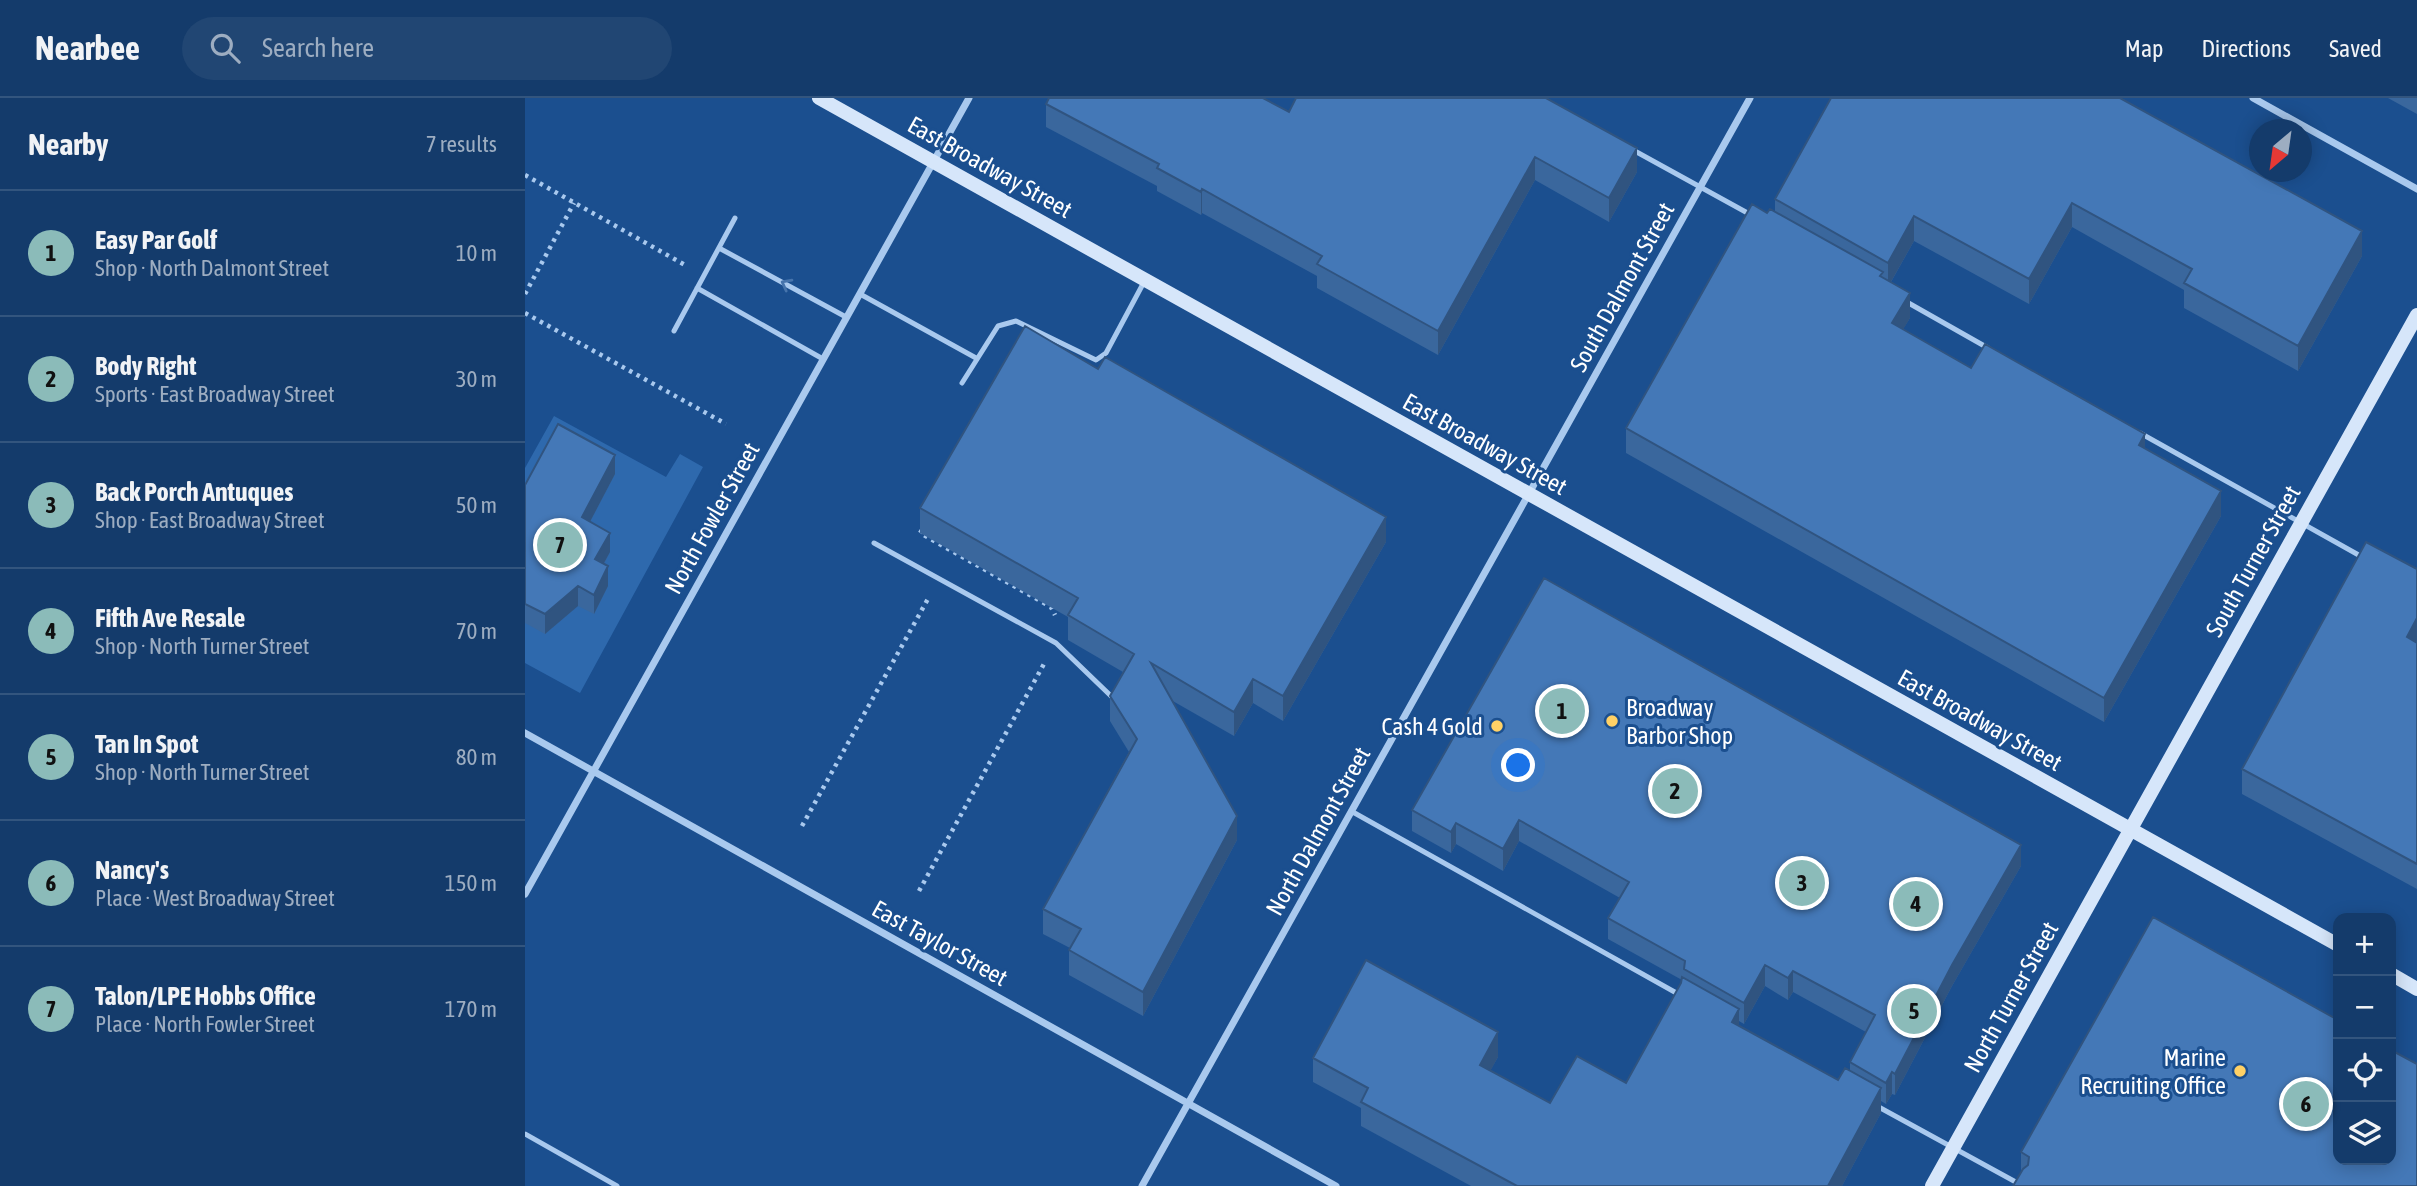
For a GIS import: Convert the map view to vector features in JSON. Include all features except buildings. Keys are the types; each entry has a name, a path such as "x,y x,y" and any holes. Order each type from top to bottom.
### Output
{"main road":[{"name":"East Broadway Street","path":"819,98 2333,942"},
{"name":"South Turner Street","path":"2129,829 2417,315"},
{"name":"North Turner Street","path":"1932,1186 2129,829"},
{"path":"2394,976 2417,989"}],"street":[{"name":"North Fowler Street","path":"525,894 968,98"},
{"name":"South Dalmont Street","path":"1529,494 1750,98"},
{"path":"2253,98 2417,190"},
{"name":"North Dalmont Street","path":"1142,1186 1529,494"},
{"name":"East Taylor Street","path":"525,733 1336,1186"}],"lane":[{"path":"1631,149 1760,220"},
{"path":"674,331 735,218"},
{"path":"719,248 846,317"},
{"path":"962,383 998,326 1016,321 1097,360 1106,353 1145,279"},
{"path":"697,288 823,359"},
{"path":"860,294 977,358"},
{"path":"1893,294 2001,355"},
{"path":"2133,429 2371,562"},
{"path":"874,543 1056,643 1111,696"},
{"path":"1351,811 1688,1000"},
{"path":"1869,1101 2022,1186"},
{"path":"525,1134 617,1186"}],"path":[{"path":"525,175 685,265"},
{"path":"525,294 574,203"},
{"path":"525,313 726,424"},
{"path":"919,891 1063,630 1051,607 920,533 927,520"},
{"path":"802,826 954,552"}],"shaded area":[{"path":"554,416 666,477 680,454 703,467 580,693 525,663 525,468"}],"place":[{"name":"Talon/LPE Hobbs Office","path":"560,545"},
{"name":"Easy Par Golf","path":"1562,711"},
{"name":"Broadway Barbor Shop","path":"1612,721"},
{"name":"Cash 4 Gold","path":"1497,726"},
{"name":"Body Right","path":"1675,791"},
{"name":"Back Porch Antuques","path":"1802,883"},
{"name":"Fifth Ave Resale","path":"1916,904"},
{"name":"Tan In Spot","path":"1914,1011"},
{"name":"Marine Recruiting Office","path":"2240,1071"},
{"name":"Nancy's","path":"2306,1104"}]}
